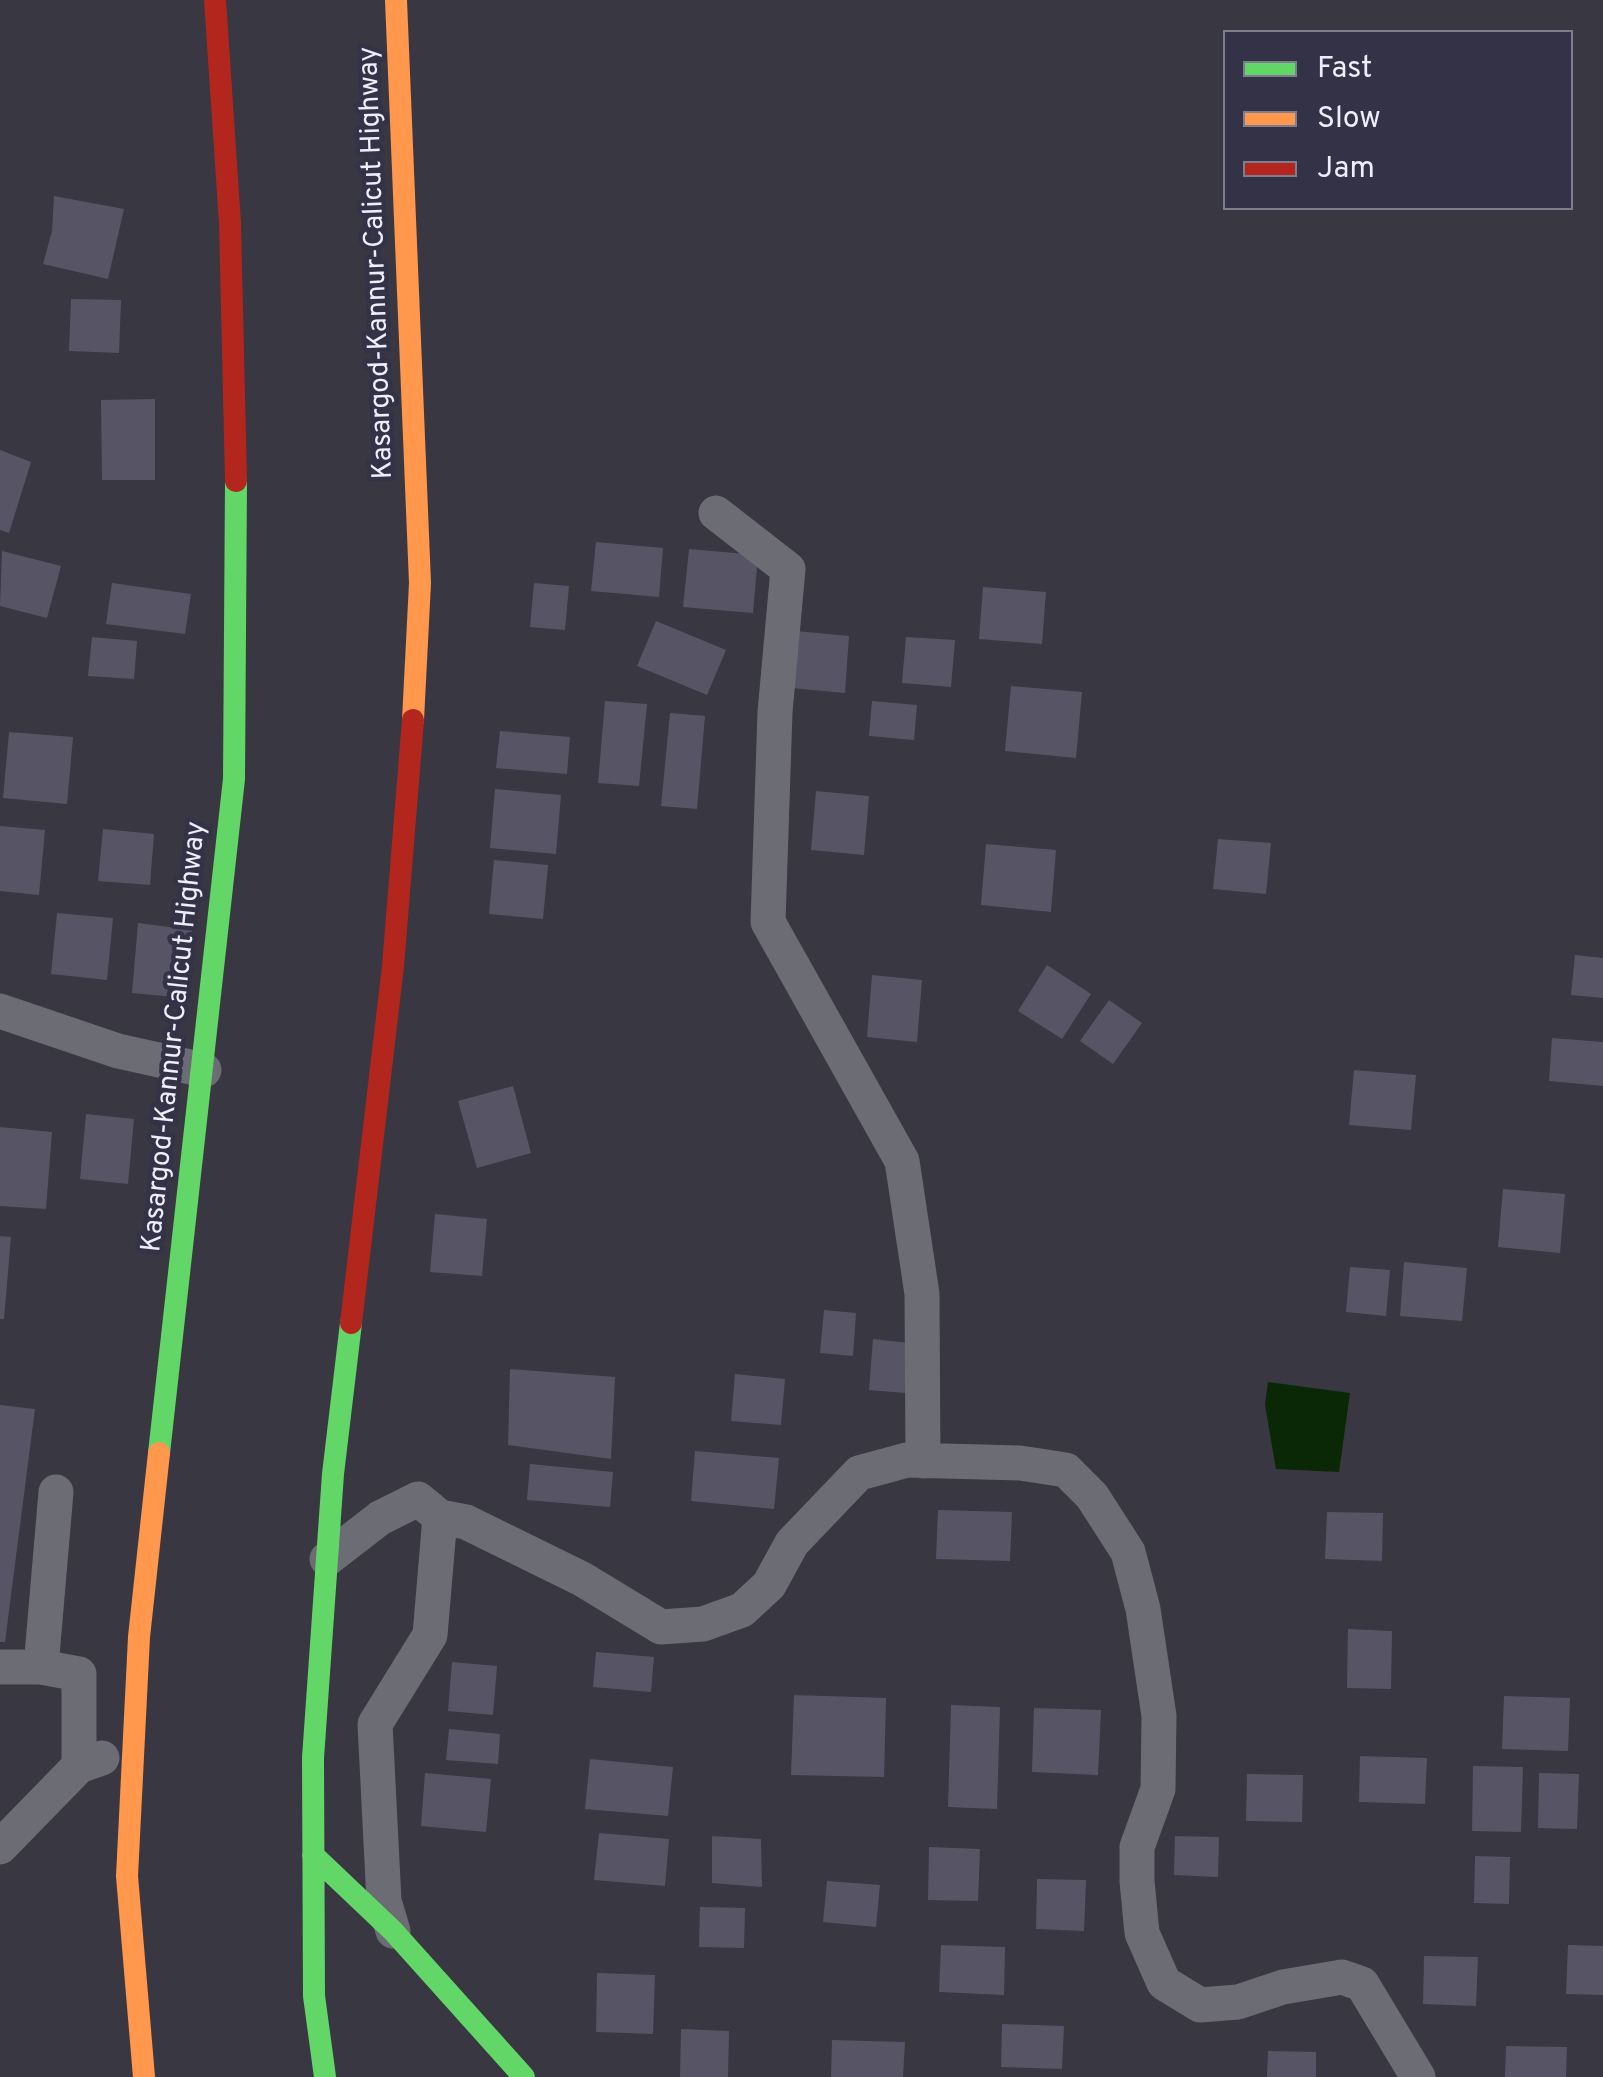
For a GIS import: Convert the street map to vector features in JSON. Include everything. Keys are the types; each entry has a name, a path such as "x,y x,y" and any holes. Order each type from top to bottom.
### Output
{"main road":[{"name":"Kasargod-Kannur-Calicut Highway","path":"144,2077 127,1876 131,1747 139,1637 234,779 238,552 230,223 216,0"},
{"name":"Kasargod-Kannur-Calicut Highway","path":"325,2077 314,1996 313,1758 333,1474 394,966 411,770 420,582 396,0"},
{"path":"313,1855 392,1931 524,2077"}],"street":[{"path":"716,513 788,569 775,712 768,922 902,1161 922,1294 924,1461"},
{"path":"0,1012 118,1051 204,1070"},
{"path":"327,1559 380,1518 418,1500 440,1517 466,1522 582,1578 661,1627 703,1624 742,1610 769,1586 792,1544 826,1503 858,1473 906,1460 1020,1464 1066,1470 1092,1496 1128,1552 1143,1609 1160,1716 1158,1789 1137,1848 1137,1881 1142,1933 1164,1983 1200,2006 1238,2002 1283,1987 1342,1977 1362,1984 1418,2077"},
{"path":"42,1666 56,1492"},
{"path":"392,1931 384,1901 375,1724 430,1635 440,1517"},
{"path":"0,1667 42,1666 79,1674 79,1766"},
{"path":"0,1847 79,1766 131,1747"}],"shaded area":[{"path":"1268,1382 1350,1393 1339,1472 1276,1469 1265,1405"}],"building":[{"path":"54,196 124,209 108,279 43,264 52,231"},
{"path":"71,299 121,300 119,353 69,351"},
{"path":"155,399 155,480 102,480 101,400"},
{"path":"0,450 31,462 9,533 0,530"},
{"path":"596,542 663,548 659,597 591,591"},
{"path":"689,549 758,555 753,613 683,607"},
{"path":"2,551 61,566 47,618 0,606"},
{"path":"112,583 191,594 185,634 106,624"},
{"path":"534,583 569,586 565,630 530,627"},
{"path":"983,587 1046,592 1042,644 979,639"},
{"path":"656,621 726,650 707,695 637,666"},
{"path":"796,631 849,636 845,693 791,688"},
{"path":"92,637 137,641 134,679 88,676"},
{"path":"906,637 955,640 951,687 902,683"},
{"path":"1011,686 1082,692 1076,758 1005,751"},
{"path":"605,701 647,704 639,786 598,783"},
{"path":"872,701 917,705 914,740 869,736"},
{"path":"670,713 705,716 697,809 661,806"},
{"path":"500,731 570,737 567,774 496,768"},
{"path":"9,732 73,737 67,804 3,798"},
{"path":"495,789 561,795 556,854 490,848"},
{"path":"816,791 869,796 864,855 811,850"},
{"path":"0,826 45,830 39,895 0,891"},
{"path":"103,829 154,834 150,885 98,881"},
{"path":"1218,839 1271,843 1266,894 1213,889"},
{"path":"986,844 1056,850 1051,912 981,905"},
{"path":"494,860 548,865 543,919 489,914"},
{"path":"57,913 113,918 107,980 51,974"},
{"path":"138,923 192,930 186,998 132,993"},
{"path":"1575,955 1603,958 1603,998 1571,995"},
{"path":"1047,965 1091,994 1062,1039 1018,1011"},
{"path":"872,975 922,980 917,1042 867,1037"},
{"path":"1109,1000 1142,1023 1113,1064 1080,1041"},
{"path":"1552,1038 1603,1042 1603,1086 1549,1081"},
{"path":"1354,1070 1416,1075 1411,1130 1349,1125"},
{"path":"513,1086 531,1153 477,1168 458,1101"},
{"path":"86,1114 134,1119 128,1184 80,1179"},
{"path":"0,1127 52,1132 46,1209 0,1206"},
{"path":"1503,1189 1565,1194 1560,1253 1498,1247"},
{"path":"435,1214 487,1219 482,1276 430,1272"},
{"path":"0,1236 11,1237 4,1319 0,1319"},
{"path":"1404,1262 1467,1268 1462,1321 1400,1316"},
{"path":"1350,1267 1390,1270 1386,1316 1346,1312"},
{"path":"824,1310 856,1313 853,1356 820,1353"},
{"path":"873,1339 909,1343 905,1393 869,1390"},
{"path":"510,1369 615,1377 611,1459 508,1445"},
{"path":"735,1374 785,1379 781,1425 731,1421"},
{"path":"0,1405 35,1409 5,1642 0,1642"},
{"path":"695,1451 779,1458 774,1509 691,1501"},
{"path":"530,1464 613,1472 610,1507 527,1500"},
{"path":"938,1510 1012,1512 1010,1561 936,1559"},
{"path":"1327,1512 1383,1513 1382,1561 1325,1559"},
{"path":"1348,1629 1392,1631 1391,1689 1347,1688"},
{"path":"596,1652 654,1657 651,1692 593,1687"},
{"path":"452,1662 497,1666 493,1715 448,1711"},
{"path":"794,1695 886,1698 884,1777 791,1775"},
{"path":"1504,1696 1570,1698 1568,1751 1502,1749"},
{"path":"951,1705 1000,1707 997,1809 948,1807"},
{"path":"1034,1708 1101,1710 1098,1775 1032,1772"},
{"path":"449,1729 500,1734 498,1764 446,1760"},
{"path":"1360,1756 1427,1758 1425,1804 1359,1802"},
{"path":"590,1759 673,1767 668,1816 585,1809"},
{"path":"1473,1766 1523,1767 1521,1832 1472,1831"},
{"path":"425,1773 491,1779 486,1832 421,1826"},
{"path":"1539,1773 1579,1774 1577,1829 1538,1828"},
{"path":"1247,1774 1303,1775 1302,1822 1246,1821"},
{"path":"599,1833 669,1839 665,1886 594,1880"},
{"path":"712,1836 761,1839 762,1887 712,1883"},
{"path":"1175,1836 1219,1837 1218,1877 1174,1875"},
{"path":"929,1847 980,1849 978,1901 928,1900"},
{"path":"1475,1856 1510,1857 1509,1904 1474,1903"},
{"path":"1037,1879 1086,1880 1084,1931 1036,1929"},
{"path":"827,1881 880,1885 876,1927 823,1922"},
{"path":"700,1907 745,1908 744,1948 699,1947"},
{"path":"941,1945 1005,1947 1004,1995 939,1992"},
{"path":"1568,1945 1603,1946 1603,1995 1566,1994"},
{"path":"1424,1956 1478,1957 1476,2006 1423,2004"},
{"path":"597,1973 655,1975 653,2034 596,2032"},
{"path":"1002,2024 1064,2026 1062,2069 1001,2067"},
{"path":"681,2029 729,2031 728,2077 680,2077"},
{"path":"832,2040 905,2042 903,2077 831,2077"},
{"path":"1506,2046 1567,2047 1566,2077 1505,2077"},
{"path":"1268,2051 1316,2052 1316,2077 1267,2077"}],"traffic: fast":[{"path":"159,1453 234,779 236,481"},
{"path":"325,2077 314,1996 313,1758 333,1474 351,1323"},
{"path":"313,1855 393,1931 524,2077"}],"traffic: slow":[{"path":"396,0 420,583 413,720"},
{"path":"144,2077 127,1876 139,1637 159,1453"}],"traffic: jam":[{"path":"215,0 230,223 236,481"},
{"path":"351,1323 393,966 413,720"}]}
